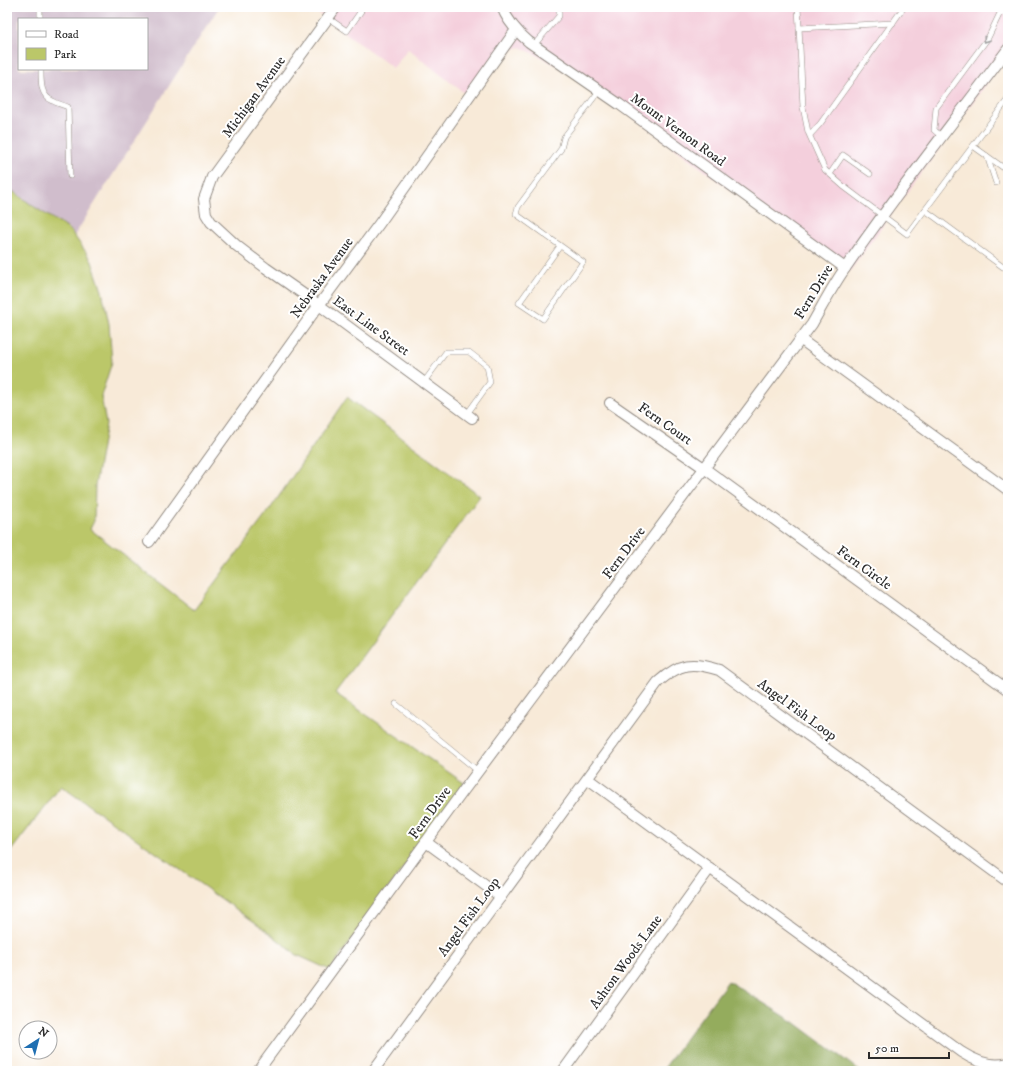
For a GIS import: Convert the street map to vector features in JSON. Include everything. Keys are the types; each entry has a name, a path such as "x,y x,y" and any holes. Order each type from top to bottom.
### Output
{"street":[{"name":"Mount Vernon Road","path":"502,7 506,17 516,30 534,45 845,268"},
{"name":"Michigan Avenue","path":"204,207 204,199 212,178 331,12"},
{"name":"Nebraska Avenue","path":"149,542 379,224 516,30"},
{"name":"Fern Drive","path":"258,1071 478,771 812,324 845,268 882,216 1007,52"},
{"name":"East Line Street","path":"204,207 210,222 237,246 470,416"},
{"path":"800,340 1008,490"},
{"name":"Fern Court","path":"610,403 704,468"},
{"name":"Fern Circle","path":"704,468 1008,690"},
{"name":"Angel Fish Loop","path":"373,1071 658,682 670,671 686,665 703,665 719,670 1008,882"},
{"path":"588,779 961,1052 975,1061 988,1064 1003,1064 1008,1062"},
{"path":"426,842 501,897"},
{"name":"Ashton Woods Lane","path":"563,1071 710,868"}],"lane":[{"path":"40,7 40,18"},
{"path":"331,12 347,31 361,11 356,7"},
{"path":"534,45 559,16 559,7"},
{"path":"798,7 803,108 810,135 825,170 843,186 907,234 1008,99"},
{"path":"810,135 820,124 904,7"},
{"path":"942,137 934,130 936,108 988,38 999,10 1008,11"},
{"path":"799,28 893,23"},
{"path":"41,70 41,84 48,99 68,107 70,176"},
{"path":"560,246 519,303 543,319 583,262 516,214 518,207 561,149 564,137 599,91"},
{"path":"973,146 1008,171"},
{"path":"830,174 843,155 870,174"},
{"path":"987,156 996,183"},
{"path":"925,210 1003,267"},
{"path":"424,382 446,352 469,352 487,366 490,382 470,416"},
{"path":"396,704 478,771"}],"shaded area":[{"path":"7,7 219,7 74,236 70,230 7,187"},
{"path":"310,7 1008,7 1008,54 849,272 725,186 585,80 541,57 520,47 504,51 468,96 408,49 393,68"}],"green space":[{"path":"7,187 70,230 91,259 102,291 109,324 112,362 101,396 106,424 95,486 94,521 90,529 194,610 266,515 347,397 480,496 335,693 464,783 330,970 297,955 263,928 61,786 7,856"},
{"path":"728,981 794,1022 860,1071 662,1071"}]}
